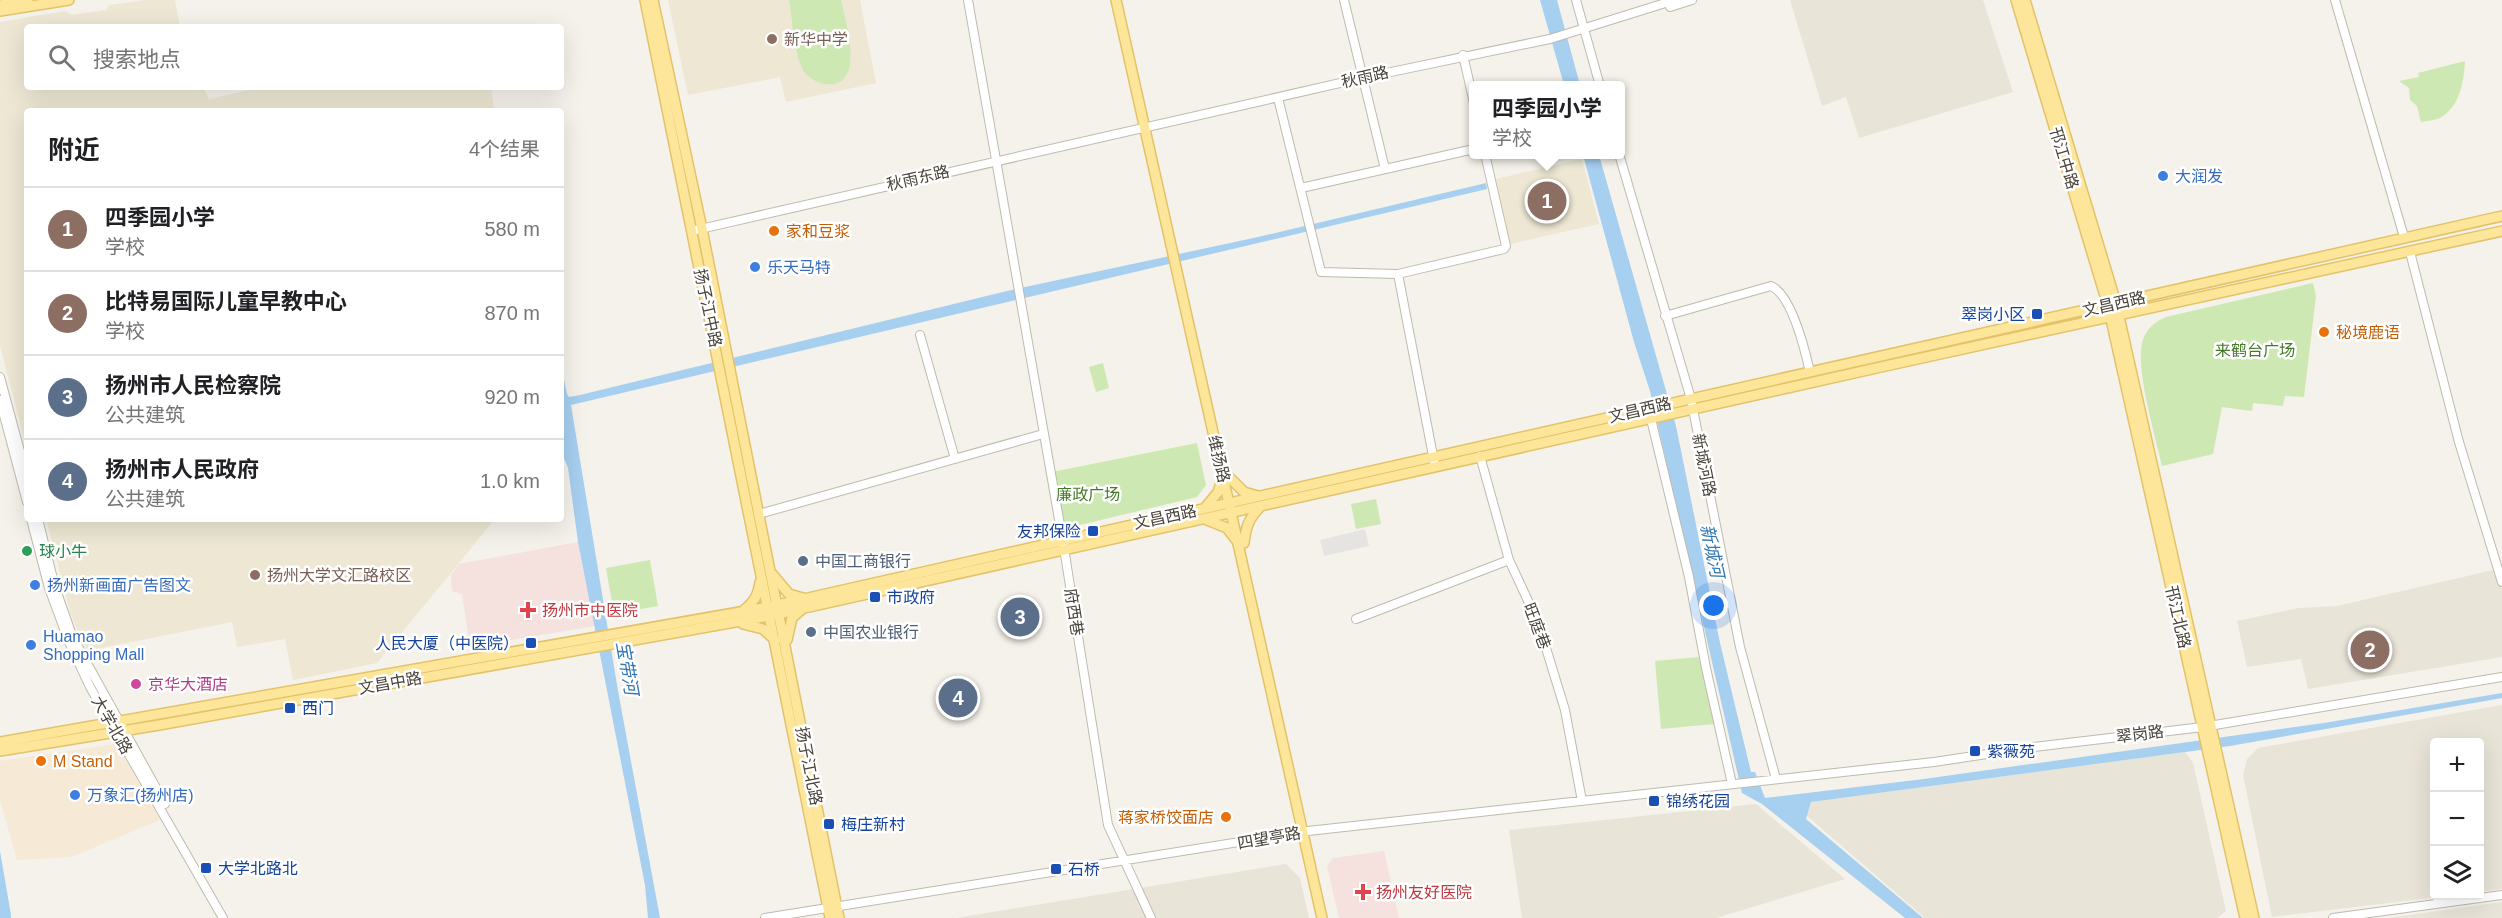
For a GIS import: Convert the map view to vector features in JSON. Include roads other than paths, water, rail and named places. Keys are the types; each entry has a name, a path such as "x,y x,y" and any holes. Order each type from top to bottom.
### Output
{"main road":[{"path":"0,5 28,0"},
{"path":"0,11 69,0"},
{"name":"扬子江中路","path":"645,0 692,231 723,359"},
{"name":"扬子江中路","path":"653,0 702,229 725,372 773,610"},
{"name":"维扬路","path":"1116,0 1148,128"},
{"name":"维扬路","path":"1121,0 1174,248 1305,831 1322,918"},
{"name":"邗江中路","path":"2016,0 2114,310"},
{"name":"邗江中路","path":"2025,0 2114,310"},
{"name":"文昌西路","path":"773,610 1063,544 1204,509 1233,507 1434,462 1674,402 1692,404 2114,310 2404,237 2502,216"},
{"name":"文昌西路","path":"1434,462 1480,456 1679,413 1692,404 1810,372 2410,252 2502,231"},
{"name":"邗江北路","path":"2114,310 2213,753 2254,918"},
{"name":"扬子江中路","path":"725,372 759,514 765,571"},
{"path":"1204,509 1218,492 1226,477 1244,492 1261,501 1246,525 1241,543"},
{"name":"文昌西路","path":"1063,544 1202,519 1233,507"},
{"path":"1202,519 1217,522 1227,528 1241,543"},
{"path":"742,612 753,603 765,571 789,594 804,603 792,618 786,648"},
{"name":"文昌中路","path":"614,639 742,612 773,610"},
{"name":"文昌中路","path":"0,751 117,727 595,642 720,624 773,610"},
{"name":"扬子江北路","path":"773,610 775,640 833,913"},
{"name":"扬子江北路","path":"773,610 786,648 833,913"},
{"path":"720,624 752,624 763,629 775,640"},
{"name":"文昌中路","path":"0,742 117,727"},
{"name":"邗江北路","path":"2213,753 2245,918"},
{"name":"维扬路","path":"1305,831 1327,918"}],"street":[{"name":"府西巷","path":"968,0 978,45 994,161 1063,544 1108,825 1151,918"},
{"path":"1344,0 1384,169"},
{"path":"1576,0 1599,81"},
{"path":"1585,30 1675,0"},
{"path":"1585,30 1596,29 1692,0"},
{"path":"2335,0 2404,237"},
{"name":"秋雨路","path":"1148,128 1463,55 1585,30"},
{"path":"1463,55 1469,84"},
{"path":"1278,98 1321,272 1398,274 1501,251 1505,248 1486,159"},
{"name":"秋雨东路","path":"692,231 1148,128"},
{"path":"1300,188 1469,150"},
{"name":"新城河路","path":"1620,159 1692,404 1740,647 1776,779"},
{"path":"2410,252 2460,442 2502,582"},
{"path":"1398,274 1434,462"},
{"path":"1665,316 1771,286 1777,289 1796,322 1810,372"},
{"path":"920,335 955,459"},
{"path":"0,377 24,466"},
{"path":"0,400 24,491"},
{"path":"1652,419 1689,577 1706,668 1735,784"},
{"path":"759,514 1043,435"},
{"name":"旺庭巷","path":"1480,456 1509,560 1538,622 1565,710 1582,801"},
{"name":"大学北路","path":"33,522 49,588 69,642 223,918"},
{"name":"大学北路","path":"39,522 55,587 73,638 117,727 228,918"},
{"path":"1356,619 1509,560"},
{"name":"翠岗路","path":"1776,779 2208,731 2502,677"},
{"name":"四望亭路","path":"765,918 833,913 1305,831 1776,779"},
{"path":"2333,918 2502,895"}],"water":[{"path":"1540,0 1557,0 1579,81 1563,81"},
{"path":"1584,159 1600,159 1676,426 1720,643 1751,772 1755,772 1765,798 1924,779 2324,723 2502,693 2502,698 2230,746 1811,802 1806,819 1923,918 1905,918 1762,804 1742,793 1650,391 1634,342"},
{"path":"1486,183 1487,189 571,405 618,691 660,918 648,918 645,885 578,542 568,468 564,458 564,379 569,397 580,395 1007,291 1258,237"},
{"path":"0,851 11,915 11,918 0,918"}],"place":[{"name":"新华中学","path":"772,39"},
{"name":"大润发","path":"2163,176"},
{"name":"四季园小学","path":"1547,201"},
{"name":"家和豆浆","path":"774,231"},
{"name":"乐天马特","path":"755,267"},
{"name":"翠岗小区","path":"2037,314"},
{"name":"秘境鹿语","path":"2324,332"},
{"name":"友邦保险","path":"1093,531"},
{"name":"球小牛","path":"27,551"},
{"name":"中国工商银行","path":"803,561"},
{"name":"扬州大学文汇路校区","path":"255,575"},
{"name":"扬州新画面广告图文","path":"35,585"},
{"name":"市政府","path":"875,597"},
{"name":"扬州市中医院","path":"528,610"},
{"name":"扬州市人民检察院","path":"1020,617"},
{"name":"中国农业银行","path":"811,632"},
{"name":"人民大厦（中医院）","path":"531,643"},
{"name":"Huamao Shopping Mall","path":"31,645"},
{"name":"比特易国际儿童早教中心","path":"2370,650"},
{"name":"京华大酒店","path":"136,684"},
{"name":"扬州市人民政府","path":"958,698"},
{"name":"西门","path":"290,708"},
{"name":"紫薇苑","path":"1975,751"},
{"name":"M Stand","path":"41,761"},
{"name":"万象汇(扬州店)","path":"75,795"},
{"name":"锦绣花园","path":"1654,801"},
{"name":"蒋家桥饺面店","path":"1226,817"},
{"name":"梅庄新村","path":"829,824"},
{"name":"大学北路北","path":"206,868"},
{"name":"石桥","path":"1056,869"},
{"name":"扬州友好医院","path":"1363,892"}],"park label":[{"name":"来鹤台广场","path":"2255,350"},
{"name":"廉政广场","path":"1088,494"}],"water label":[{"name":"新城河","path":"1712,551"},
{"name":"宝带河","path":"627,668"}]}
